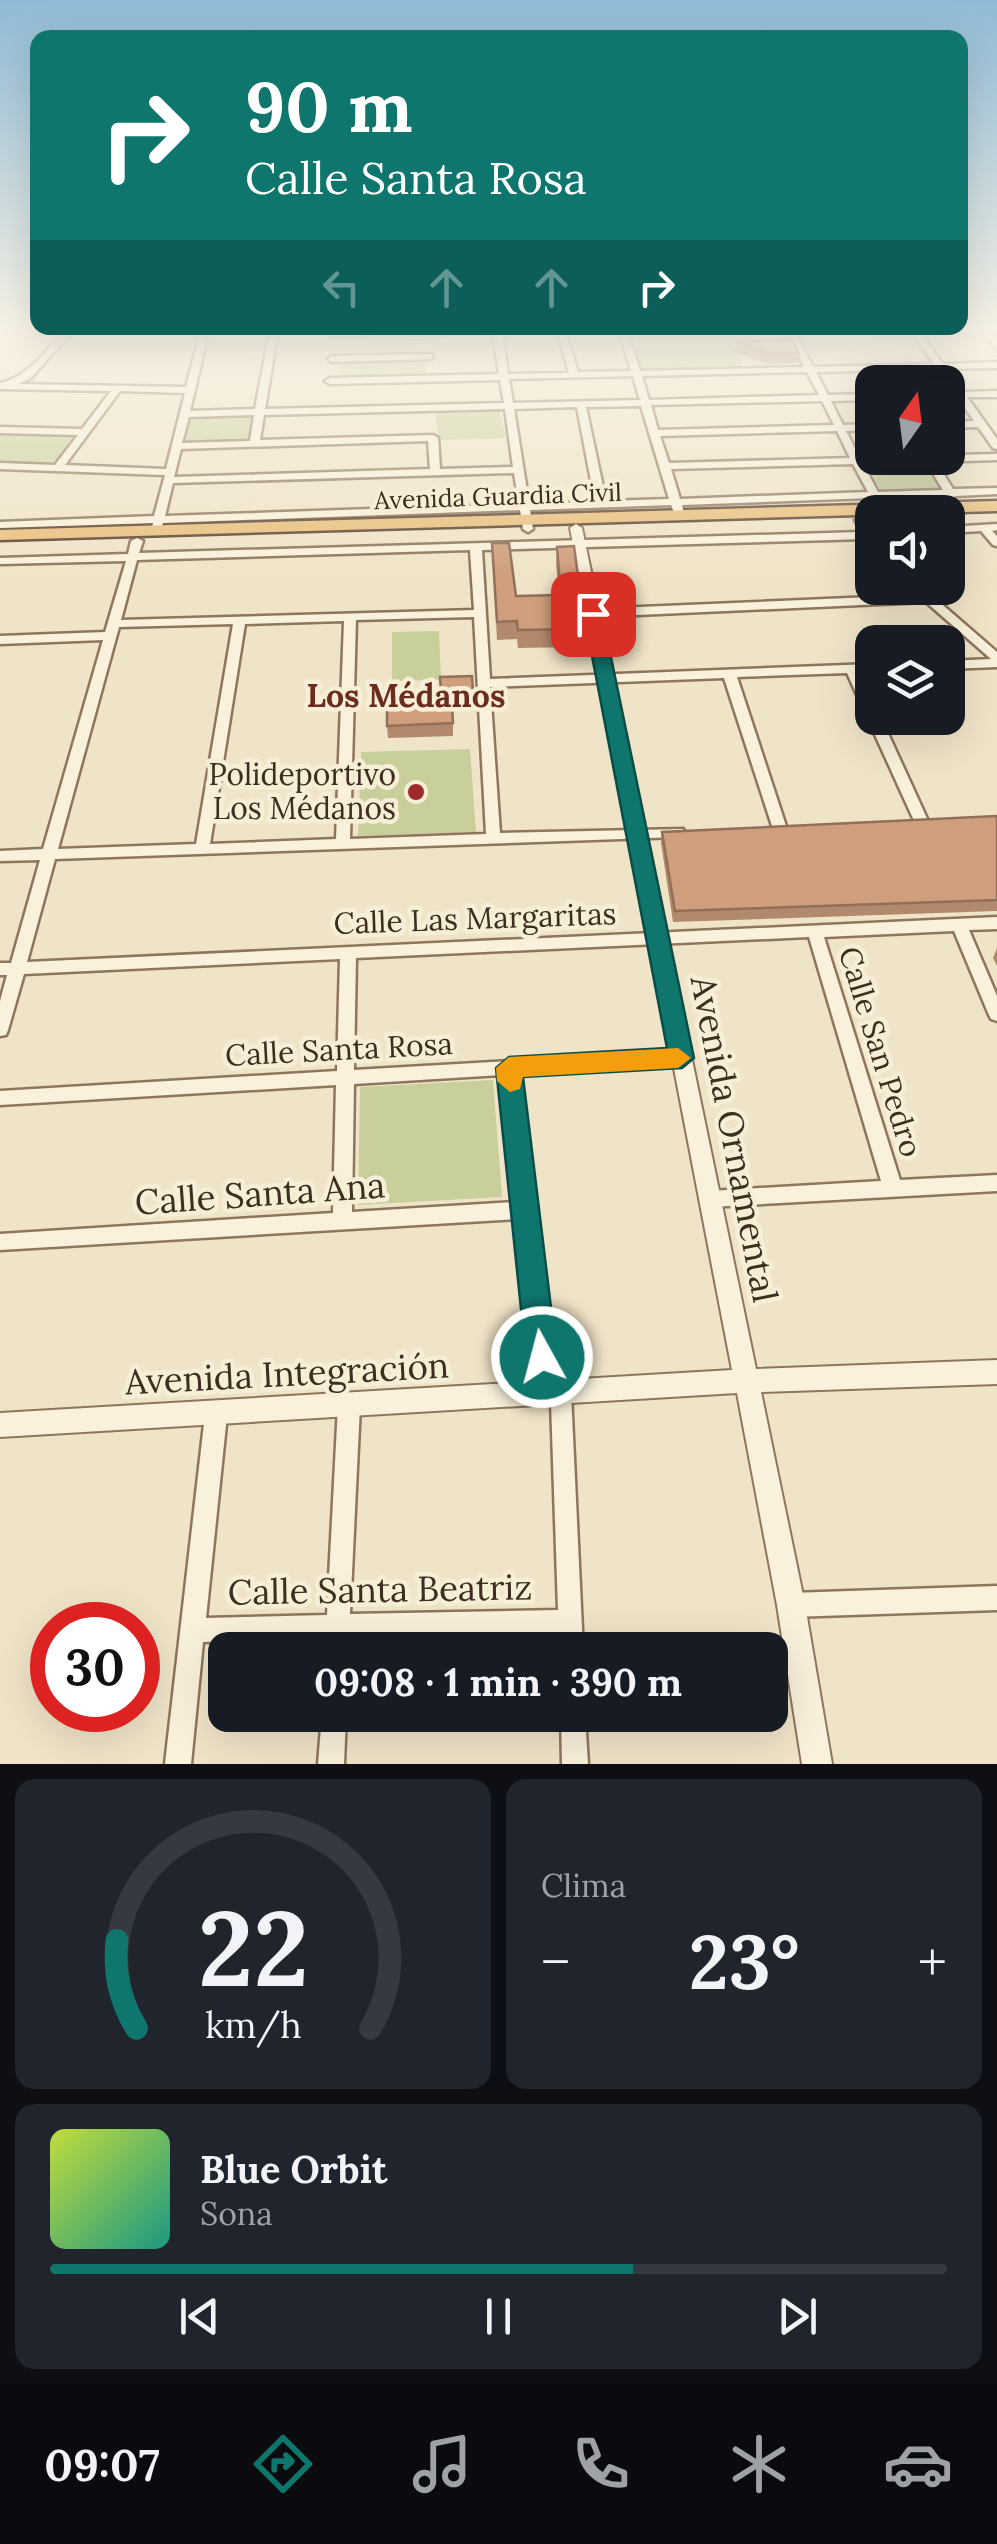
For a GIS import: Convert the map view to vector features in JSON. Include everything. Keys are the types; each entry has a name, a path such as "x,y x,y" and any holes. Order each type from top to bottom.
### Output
{"highway":[{"name":"Avenida Guardia Civil","path":"965,510 997,506"},
{"name":"Avenida Guardia Civil","path":"0,544 134,548 678,509 855,521"},
{"name":"Avenida Guardia Civil","path":"0,535 158,524 526,519 578,537 855,523"},
{"path":"965,519 990,521"}],"street":[{"path":"58,468 99,412"},
{"path":"0,525 158,524 185,414 246,412"},
{"path":"254,444 258,412"},
{"path":"507,412 526,519 601,505 678,509 648,412"},
{"path":"583,412 601,505"},
{"path":"665,466 855,461 835,412"},
{"path":"973,412 997,446"},
{"path":"965,424 981,424"},
{"path":"654,433 855,428"},
{"path":"0,430 85,432"},
{"path":"177,446 433,438 436,473"},
{"path":"965,457 997,457"},
{"path":"0,466 168,476 518,470"},
{"path":"939,475 951,495 997,491"},
{"path":"990,521 997,544"},
{"path":"965,526 990,521 997,526"},
{"path":"0,560 134,548 476,550 578,537"},
{"name":"Avenida Ornamental","path":"578,537 791,1605 817,1764"},
{"path":"0,1030 8,969 46,854 134,548"},
{"path":"476,550 493,838"},
{"path":"593,614 855,601"},
{"path":"936,605 997,660"},
{"path":"0,640 240,620 480,614"},
{"path":"343,844 350,617"},
{"path":"202,849 240,620"},
{"path":"965,663 997,660"},
{"path":"852,669 855,676"},
{"path":"486,683 855,669"},
{"path":"730,675 780,829"},
{"path":"882,735 923,825"},
{"path":"905,825 940,824"},
{"path":"762,830 798,828"},
{"path":"0,856 690,832"},
{"name":"Calle Las Margaritas","path":"8,969 997,923"},
{"path":"960,924 997,1015"},
{"name":"Calle San Pedro","path":"815,931 893,1189"},
{"path":"342,1221 348,952"},
{"name":"Calle Santa Rosa","path":"0,1098 682,1058"},
{"path":"509,1068 525,1210 553,1393 570,1632"},
{"path":"710,1199 997,1183"},
{"name":"Calle Santa Ana","path":"0,1242 525,1210"},
{"name":"Avenida Integración","path":"0,1425 216,1415 746,1380 997,1372"},
{"path":"338,1632 349,1406"},
{"path":"178,1764 216,1415"},
{"path":"791,1605 997,1598"},
{"name":"Calle Santa Beatriz","path":"193,1630 570,1621"},
{"path":"331,1764 333,1732"},
{"path":"574,1732 575,1764"}],"green space":[{"path":"435,412 500,412 506,438 439,440"},
{"path":"255,415 250,442 185,443 190,417"},
{"path":"0,432 76,433 57,465 0,463"},
{"path":"872,475 933,475 943,492 882,494"},
{"path":"439,631 441,680 392,681 392,632"},
{"name":"Polideportivo Los Médanos","path":"470,749 476,832 358,836 361,752"},
{"path":"493,1080 502,1197 358,1205 360,1087"}],"building":[{"path":"492,543 509,543 516,596 561,595 557,547 574,546 578,576 572,576 581,629 518,630 517,621 497,622"},
{"path":"472,676 473,691 441,692 440,677"},
{"path":"452,704 453,723 387,726 387,707"},
{"path":"997,816 997,900 675,911 662,832"}],"slow traffic":[{"path":"510,1081 509,1068 678,1058"}],"place":[{"name":"Polideportivo Los Médanos","path":"416,792"}],"district":[{"name":"Los Médanos","path":"406,696"}],"route":[{"path":"542,1357 509,1068 682,1058 593,614"}]}
